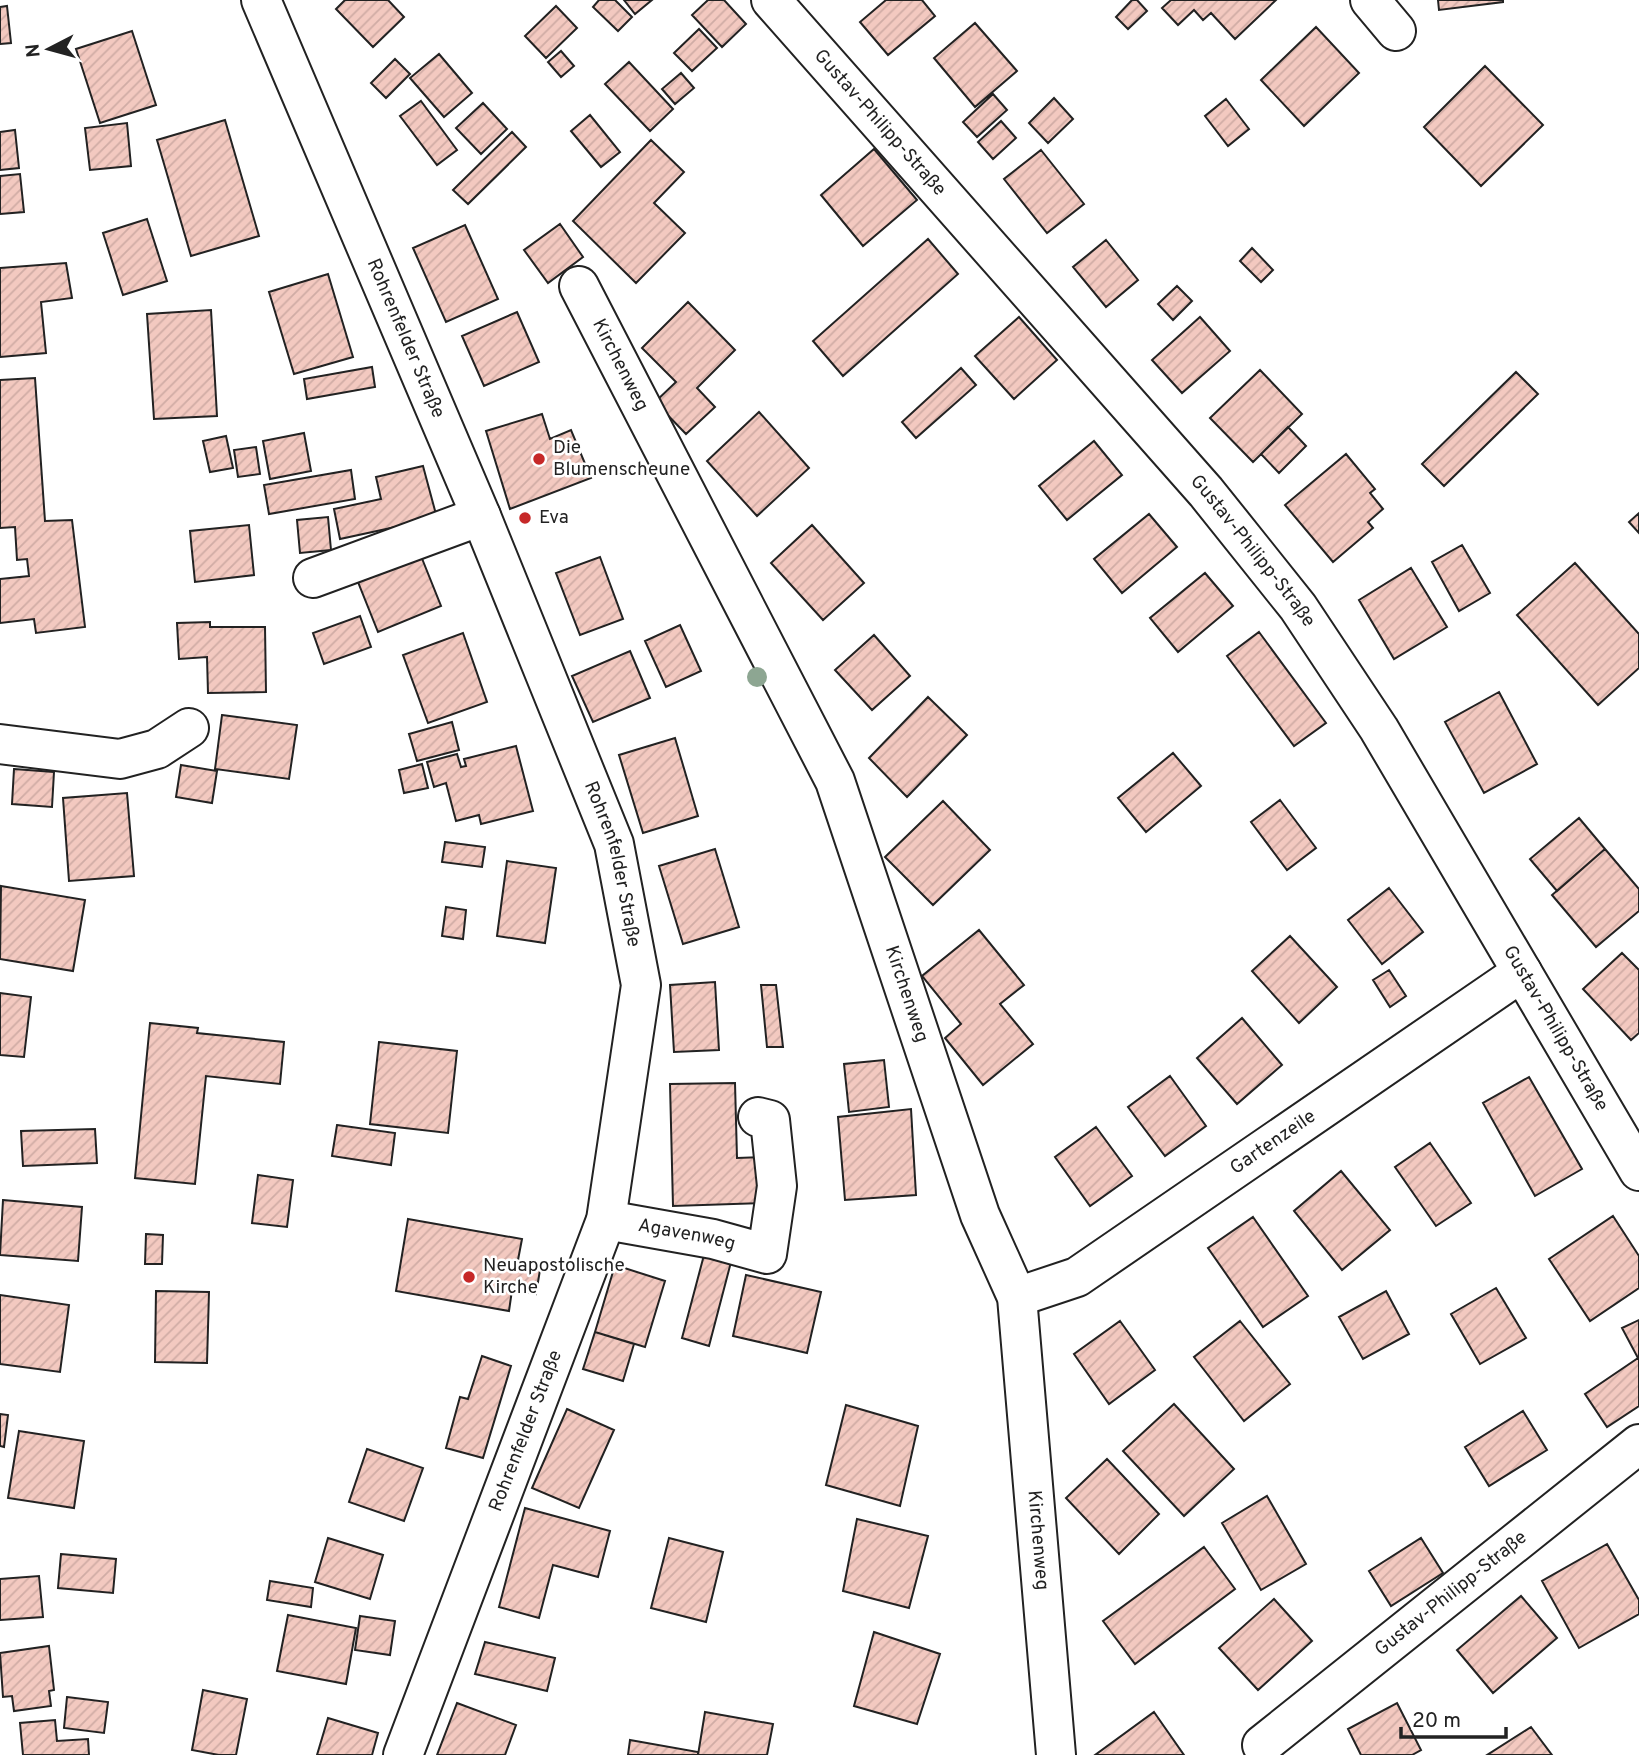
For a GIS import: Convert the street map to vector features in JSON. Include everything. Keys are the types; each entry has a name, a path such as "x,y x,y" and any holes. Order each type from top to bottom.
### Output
{"street":[{"name":"Rohrenfelder Straße","path":"261,0 481,516 614,844 641,985 606,1220 403,1755"},
{"name":"Gustav-Philipp-Straße","path":"771,0 1251,545 1298,607 1379,729 1639,1171"},
{"path":"1370,0 1396,31"},
{"name":"Kirchenweg","path":"579,286 835,781 980,1215 1017,1297 1056,1755"},
{"path":"313,578 481,516"},
{"path":"0,744 120,759 157,749 189,728"},
{"name":"Gartenzeile","path":"1017,1297 1077,1278 1522,972"},
{"name":"Agavenweg","path":"606,1220 713,1240 767,1254 777,1186 770,1120 758,1117"},
{"name":"Gustav-Philipp-Straße","path":"1262,1745 1639,1444"}],"building":[{"path":"345,0 388,0 404,17 373,47 336,9"},
{"path":"599,0 615,0 632,17 618,31 593,7"},
{"path":"624,0 652,0 635,14"},
{"path":"708,0 724,0 746,24 722,47 692,15"},
{"path":"886,0 922,0 935,16 888,55 860,22"},
{"path":"1132,0 1137,0 1147,11 1128,29 1116,17"},
{"path":"1171,0 1276,0 1235,39 1211,13 1203,20 1194,10 1178,25 1162,8"},
{"path":"1438,0 1503,0 1503,2 1439,10"},
{"path":"7,6 11,43 0,44 0,7"},
{"path":"556,6 577,28 546,58 525,36"},
{"path":"975,23 1017,71 975,107 934,58"},
{"path":"1316,27 1359,73 1304,126 1261,80"},
{"path":"699,29 717,48 692,71 674,53"},
{"path":"132,31 156,105 100,123 76,49"},
{"path":"561,51 574,66 561,77 548,62"},
{"path":"439,54 472,93 444,117 410,78"},
{"path":"395,59 410,74 386,98 371,83"},
{"path":"629,62 673,109 650,131 605,84"},
{"path":"1485,66 1543,125 1481,186 1424,127"},
{"path":"681,73 694,88 675,104 662,89"},
{"path":"993,94 1007,110 977,137 963,122"},
{"path":"1054,98 1073,119 1048,143 1029,123"},
{"path":"1226,99 1249,129 1228,146 1205,116"},
{"path":"421,101 457,150 437,165 400,116"},
{"path":"483,103 507,129 481,154 456,128"},
{"path":"590,115 620,152 601,167 571,131"},
{"path":"225,120 259,236 191,256 157,140"},
{"path":"1001,121 1016,138 993,159 978,142"},
{"path":"127,123 131,166 90,170 85,128"},
{"path":"15,130 19,168 0,170 0,132"},
{"path":"512,132 526,147 468,204 453,190"},
{"path":"651,140 684,172 654,203 685,233 636,283 573,221"},
{"path":"874,149 917,200 863,246 821,195"},
{"path":"1041,150 1084,204 1047,233 1004,179"},
{"path":"20,174 24,212 0,214 0,176"},
{"path":"147,219 167,281 123,295 103,233"},
{"path":"560,224 583,257 548,283 524,250"},
{"path":"465,225 498,299 446,322 413,248"},
{"path":"928,239 958,274 843,376 813,341"},
{"path":"1106,240 1138,280 1106,307 1073,267"},
{"path":"1252,248 1273,270 1261,282 1240,261"},
{"path":"66,263 72,298 41,302 46,353 0,357 0,268"},
{"path":"328,274 353,357 294,374 269,292"},
{"path":"1177,286 1192,301 1173,320 1158,304"},
{"path":"688,302 735,350 697,388 715,407 686,434 655,402 676,382 642,348"},
{"path":"211,310 217,416 154,419 147,314"},
{"path":"517,312 539,362 484,386 462,336"},
{"path":"1019,317 1057,360 1014,399 975,356"},
{"path":"1200,317 1230,351 1182,393 1152,360"},
{"path":"372,367 375,387 307,399 304,379"},
{"path":"961,368 976,385 916,438 902,422"},
{"path":"1260,370 1302,414 1253,462 1210,418"},
{"path":"1516,372 1538,394 1444,486 1422,464"},
{"path":"35,378 45,521 72,520 85,627 36,633 34,619 0,623 0,579 29,576 27,559 17,560 15,527 0,528 0,380"},
{"path":"759,412 809,468 757,516 707,461"},
{"name":"Die Blumenscheune","path":"542,414 550,439 571,430 591,478 510,509 486,431"},
{"path":"1288,427 1306,446 1279,473 1261,454"},
{"path":"304,433 311,471 270,479 263,441"},
{"path":"226,436 233,468 210,472 203,441"},
{"path":"1094,441 1122,475 1067,520 1039,486"},
{"path":"256,447 260,474 238,477 234,450"},
{"path":"1346,454 1375,489 1370,493 1383,509 1368,522 1373,528 1333,562 1285,505"},
{"path":"423,466 437,518 340,539 334,509 381,499 376,477"},
{"path":"351,470 355,499 269,514 264,485"},
{"path":"1639,513 1639,533 1629,522"},
{"path":"1149,514 1177,547 1122,593 1094,559"},
{"path":"328,517 331,550 300,553 297,520"},
{"path":"249,525 254,575 195,582 190,531"},
{"path":"812,525 864,583 823,620 771,563"},
{"path":"1462,545 1490,593 1459,611 1432,562"},
{"path":"421,556 441,606 378,632 358,582"},
{"path":"600,557 623,619 580,635 556,573"},
{"path":"1575,563 1639,634 1639,668 1598,705 1517,615"},
{"path":"1411,568 1447,627 1394,659 1359,600"},
{"path":"1205,573 1233,606 1178,652 1150,618"},
{"path":"360,616 371,647 324,664 313,633"},
{"path":"210,622 210,627 265,627 266,692 208,693 207,657 179,659 177,623"},
{"path":"680,625 701,671 666,687 645,641"},
{"path":"1259,632 1326,723 1294,746 1227,656"},
{"path":"463,633 487,702 428,723 403,655"},
{"path":"874,635 910,676 872,710 835,670"},
{"path":"630,651 650,698 593,722 572,676"},
{"path":"1499,692 1537,764 1484,793 1445,722"},
{"path":"928,697 967,735 907,797 869,758"},
{"path":"222,715 297,725 289,779 215,769"},
{"path":"452,722 459,750 417,761 409,734"},
{"path":"675,738 698,816 643,833 619,755"},
{"path":"516,746 533,811 481,824 479,815 456,821 446,783 434,787 427,762 457,754 461,767 466,766 464,759"},
{"path":"1173,753 1201,786 1146,832 1118,798"},
{"path":"422,764 428,788 404,793 399,770"},
{"path":"181,765 217,771 212,803 176,797"},
{"path":"14,769 54,772 52,807 12,804"},
{"path":"127,793 134,876 69,881 63,798"},
{"path":"1280,800 1316,848 1287,870 1251,822"},
{"path":"943,801 990,850 933,905 885,857"},
{"path":"1579,818 1605,849 1557,891 1530,859"},
{"path":"445,842 485,847 482,867 442,862"},
{"path":"715,849 739,927 683,944 659,866"},
{"path":"1605,849 1639,889 1639,911 1596,947 1552,895"},
{"path":"507,861 556,868 545,943 497,936"},
{"path":"1,886 85,900 73,971 0,959"},
{"path":"1389,888 1423,932 1382,964 1348,920"},
{"path":"446,907 466,910 463,939 442,936"},
{"path":"979,930 1024,985 1000,1004 1033,1044 983,1085 945,1038 961,1024 922,976"},
{"path":"1290,936 1337,987 1299,1023 1252,971"},
{"path":"1622,953 1639,970 1639,1033 1631,1040 1583,989"},
{"path":"1389,970 1406,996 1390,1007 1373,980"},
{"path":"715,982 719,1050 674,1052 670,985"},
{"path":"761,985 776,985 783,1047 767,1047"},
{"path":"0,993 31,997 24,1057 0,1055"},
{"path":"1242,1018 1282,1065 1237,1104 1197,1058"},
{"path":"150,1023 198,1028 197,1033 284,1042 280,1084 206,1076 195,1184 135,1178"},
{"path":"379,1042 457,1051 448,1133 370,1124"},
{"path":"884,1060 889,1107 849,1112 844,1064"},
{"path":"1170,1076 1206,1126 1165,1156 1128,1107"},
{"path":"1529,1077 1582,1169 1535,1196 1483,1103"},
{"path":"735,1083 737,1158 765,1157 766,1203 673,1206 670,1084"},
{"path":"911,1109 916,1195 845,1200 838,1117"},
{"path":"337,1125 395,1133 391,1165 332,1156"},
{"path":"1096,1127 1132,1176 1090,1206 1055,1157"},
{"path":"95,1129 97,1163 23,1166 21,1131"},
{"path":"1430,1143 1471,1203 1436,1226 1395,1167"},
{"path":"1341,1171 1390,1230 1342,1270 1294,1211"},
{"path":"258,1175 293,1180 287,1227 252,1223"},
{"path":"3,1200 82,1207 78,1261 0,1255"},
{"path":"1613,1216 1639,1256 1639,1288 1590,1321 1549,1259"},
{"path":"1253,1217 1308,1296 1263,1327 1208,1248"},
{"name":"Neuapostolische Kirche","path":"408,1219 522,1239 518,1260 541,1264 536,1294 512,1290 509,1311 396,1291"},
{"path":"146,1234 163,1235 162,1264 145,1264"},
{"path":"704,1255 731,1262 709,1346 682,1338"},
{"path":"615,1265 665,1281 645,1347 595,1332"},
{"path":"746,1275 821,1292 807,1353 733,1336"},
{"path":"1496,1288 1526,1338 1480,1364 1451,1314"},
{"path":"156,1291 209,1292 207,1363 155,1362"},
{"path":"1386,1291 1409,1334 1363,1359 1339,1317"},
{"path":"0,1295 69,1305 60,1372 0,1364"},
{"path":"1639,1320 1639,1406 1607,1427 1585,1394 1638,1358 1622,1328"},
{"path":"1120,1321 1155,1370 1109,1404 1074,1354"},
{"path":"1240,1321 1290,1384 1244,1421 1194,1357"},
{"path":"595,1332 634,1344 623,1381 583,1369"},
{"path":"482,1356 511,1366 483,1458 446,1448 460,1397 468,1399"},
{"path":"1174,1404 1234,1469 1184,1516 1123,1451"},
{"path":"846,1405 918,1426 900,1506 826,1485"},
{"path":"567,1409 614,1430 579,1508 532,1488"},
{"path":"1523,1411 1547,1450 1489,1486 1465,1447"},
{"path":"0,1414 8,1415 4,1447 0,1446"},
{"path":"19,1431 84,1441 74,1508 8,1498"},
{"path":"367,1449 423,1468 404,1521 349,1502"},
{"path":"1107,1459 1159,1514 1119,1554 1066,1498"},
{"path":"1267,1496 1306,1564 1261,1590 1222,1523"},
{"path":"525,1508 610,1531 598,1577 553,1565 539,1618 499,1607"},
{"path":"857,1519 928,1536 909,1608 843,1591"},
{"path":"328,1538 383,1555 370,1599 315,1582"},
{"path":"669,1538 723,1552 706,1622 651,1608"},
{"path":"1421,1538 1443,1573 1391,1606 1369,1571"},
{"path":"1607,1544 1639,1600 1639,1614 1579,1648 1542,1581"},
{"path":"1204,1547 1235,1589 1135,1664 1103,1621"},
{"path":"61,1554 116,1559 113,1593 58,1588"},
{"path":"39,1576 43,1617 0,1620 0,1579"},
{"path":"270,1581 313,1588 311,1607 267,1600"},
{"path":"1521,1596 1557,1638 1493,1693 1457,1650"},
{"path":"1274,1599 1312,1641 1258,1690 1219,1648"},
{"path":"288,1615 356,1628 346,1684 277,1671"},
{"path":"360,1616 395,1621 390,1655 355,1650"},
{"path":"874,1632 940,1654 917,1724 854,1706"},
{"path":"485,1642 555,1658 547,1691 475,1674"},
{"path":"49,1646 54,1690 49,1691 51,1706 14,1711 12,1696 3,1697 0,1653"},
{"path":"203,1690 247,1699 236,1755 192,1750"},
{"path":"67,1697 108,1702 104,1733 64,1728"},
{"path":"457,1703 516,1725 505,1755 437,1755"},
{"path":"1397,1703 1421,1750 1412,1755 1361,1755 1348,1729"},
{"path":"705,1712 773,1724 767,1755 698,1755"},
{"path":"1154,1712 1184,1755 1095,1755"},
{"path":"328,1718 378,1733 372,1755 317,1755"},
{"path":"55,1720 57,1741 88,1739 89,1755 23,1755 20,1723"},
{"path":"1531,1727 1552,1755 1487,1755"},
{"path":"630,1740 698,1752 698,1755 628,1755"}],"place":[{"name":"Die Blumenscheune","path":"539,459"},
{"name":"Eva","path":"525,518"},
{"name":"Neuapostolische Kirche","path":"469,1277"}]}
